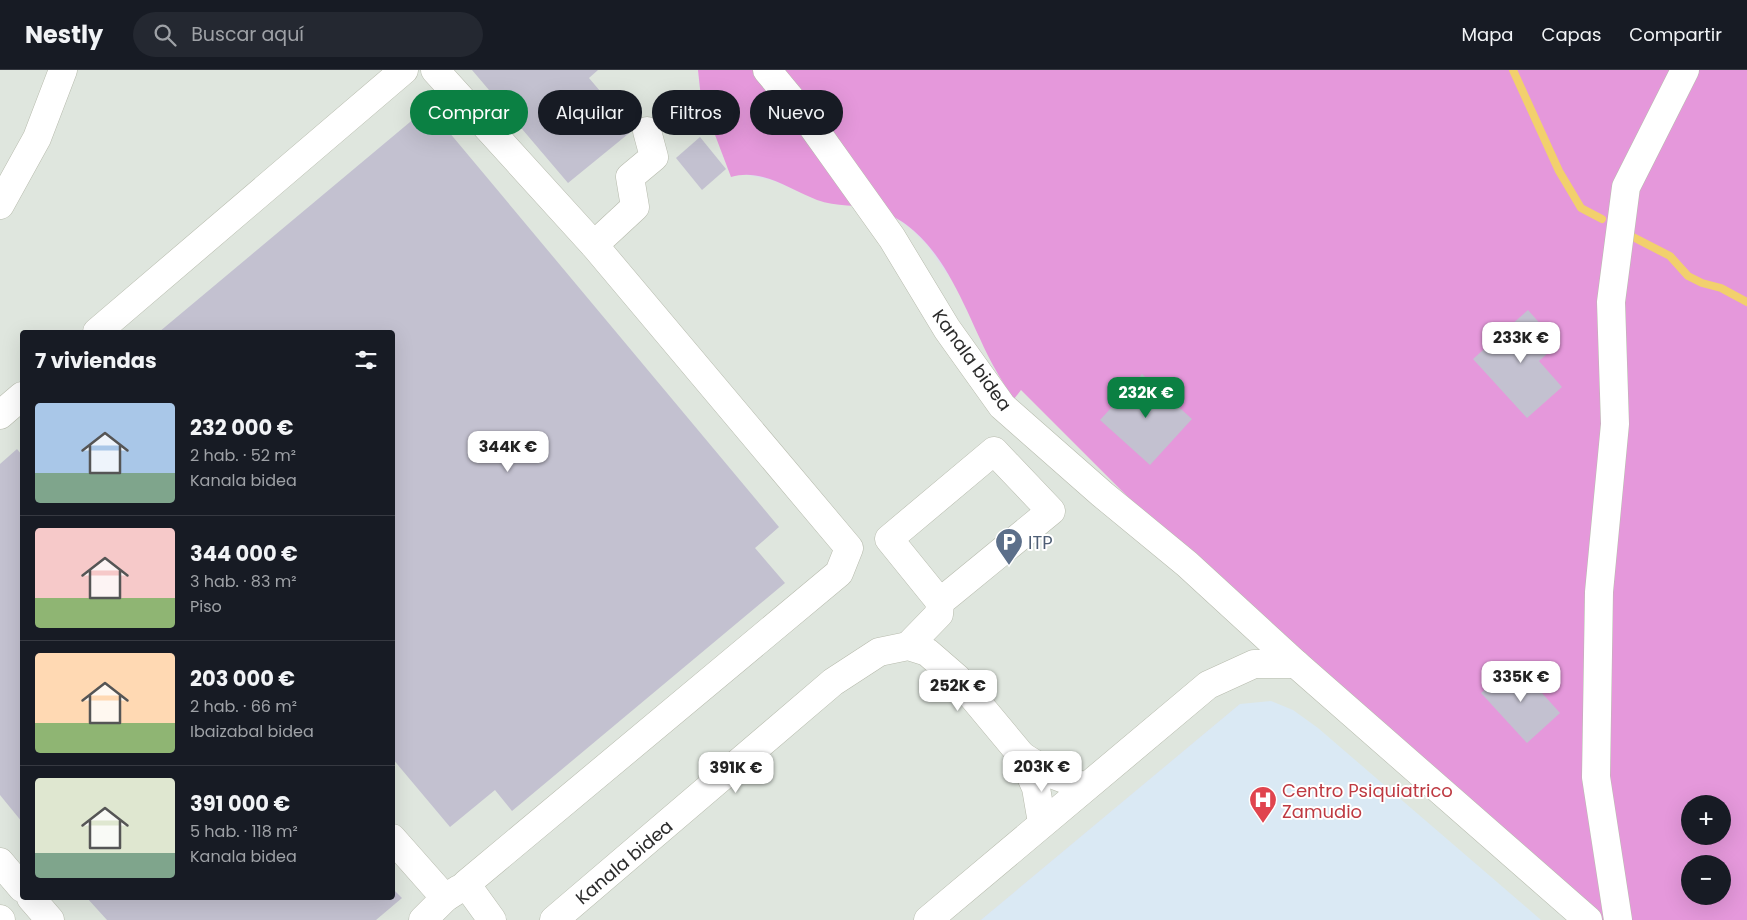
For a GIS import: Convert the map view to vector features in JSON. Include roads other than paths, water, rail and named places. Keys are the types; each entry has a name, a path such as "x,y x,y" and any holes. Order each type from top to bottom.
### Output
{"street":[{"path":"0,206 37,138 63,70"},
{"path":"99,330 404,70"},
{"path":"423,920 839,572 849,548 594,245 435,70"},
{"name":"Kanala bidea","path":"767,70 805,116 892,238 946,329 1002,406 1102,494 1187,564 1296,664 1588,920"},
{"path":"1618,920 1596,777 1599,592 1615,424 1611,302 1626,187 1685,70"},
{"path":"594,245 635,207 630,176 654,157 648,131"},
{"path":"940,602 1051,511 994,451 888,539 940,602 939,614 908,646 927,652 957,678 1022,756 1036,788 1042,823"},
{"name":"Kanala bidea","path":"554,920 833,682 880,652 908,646"},
{"path":"928,920 1208,685 1254,664 1296,664"},
{"path":"1022,756 1051,774 1085,787"},
{"path":"395,840 492,920"},
{"path":"0,862 20,886"},
{"path":"33,900 50,920"}],"waterway":[{"path":"1513,70 1559,171 1581,208 1602,219"},
{"path":"1633,237 1670,256 1688,276 1702,283 1721,288 1747,302"}],"place":[{"name":"ITP","path":"1009,566"},
{"name":"Centro Psiquiatrico Zamudio","path":"1263,824"}]}
